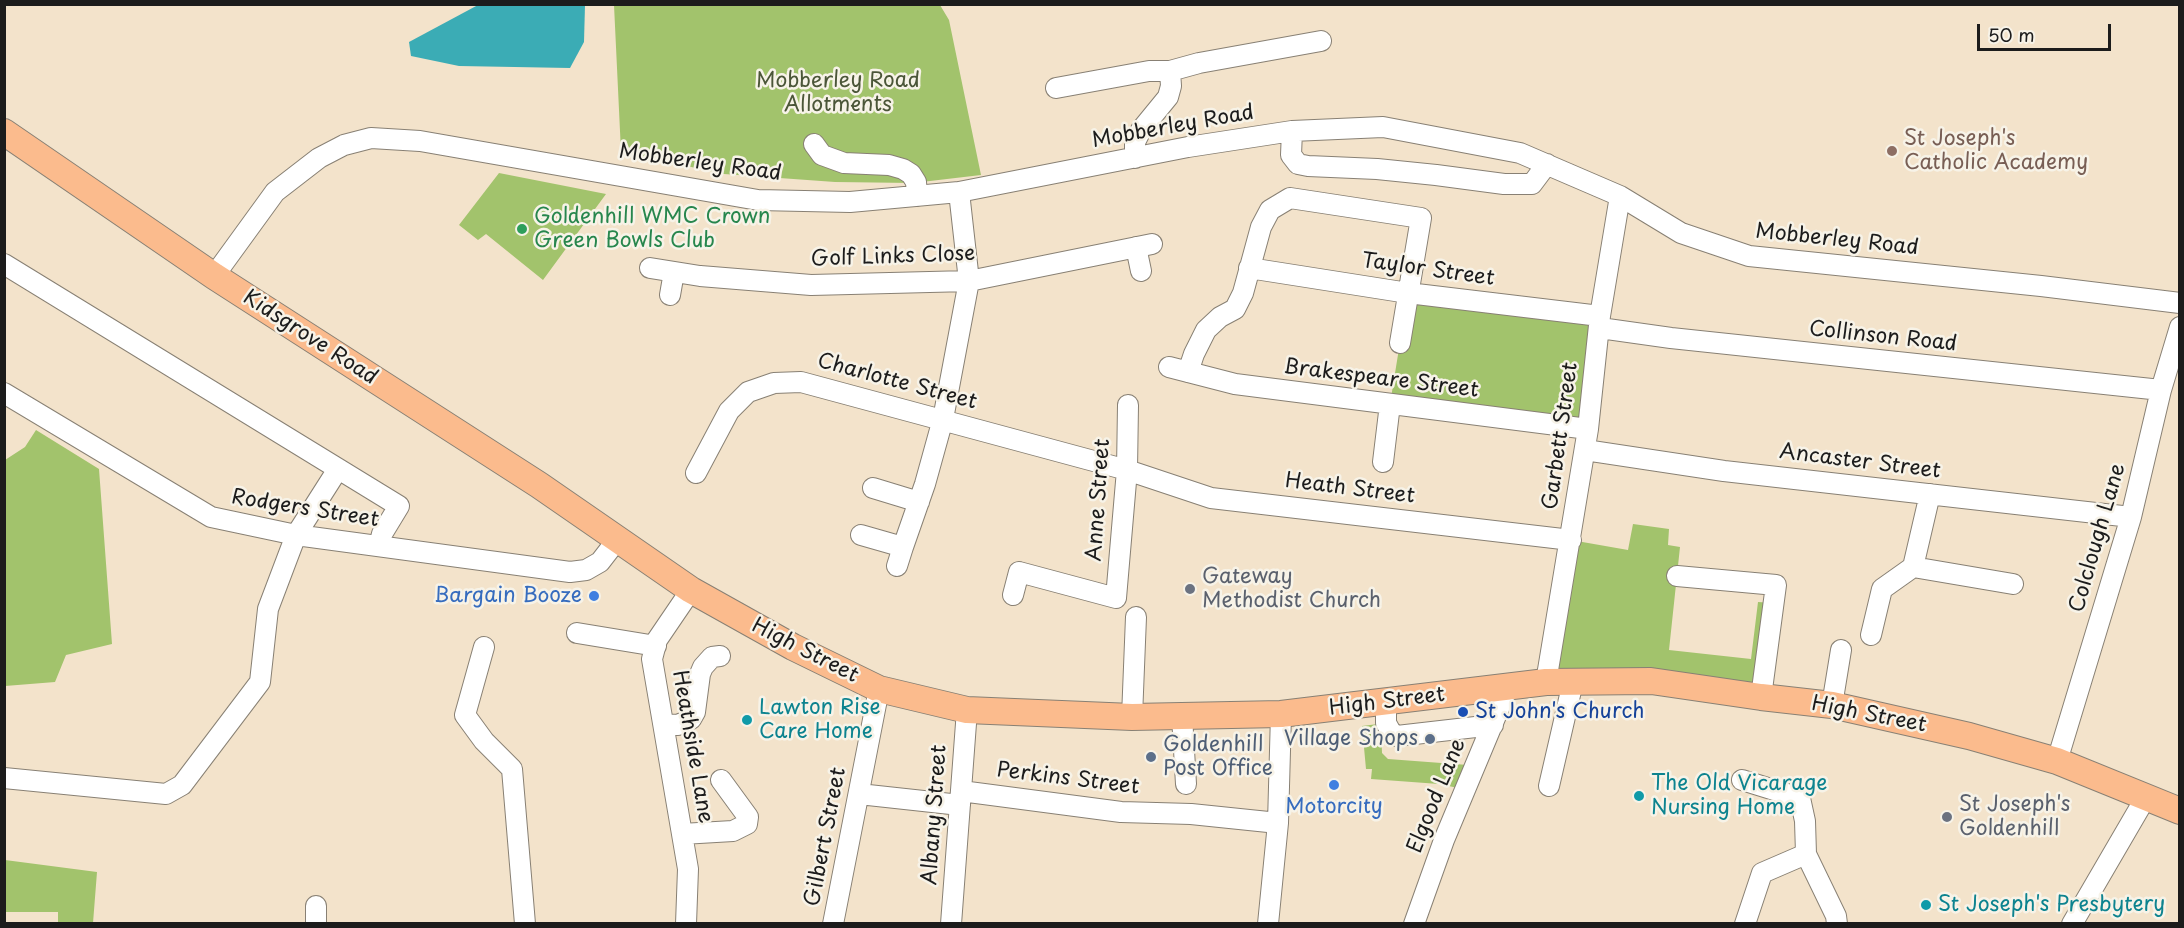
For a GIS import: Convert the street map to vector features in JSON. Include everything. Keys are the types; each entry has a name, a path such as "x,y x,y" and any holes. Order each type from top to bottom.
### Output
{"main road":[{"name":"Kidsgrove Road","path":"4,132 214,276 528,478 617,540"},
{"name":"High Street","path":"617,540 692,590 793,647 879,689 967,710 1132,717 1281,714 1546,682 1651,681 1832,705 1969,736 2057,761 2180,811"}],"street":[{"path":"1056,88 1149,71 1170,71 1199,63 1321,41"},
{"path":"1136,158 1135,142 1168,97 1171,86 1170,71"},
{"name":"Mobberley Road","path":"214,276 275,192 319,158 344,145 371,138 420,141 758,200 850,202 959,192 1292,131 1383,127 1520,153 1620,196 1681,233 1749,256 2041,286 2180,303"},
{"path":"1292,131 1292,155 1298,164 1308,166 1377,169 1436,174 1504,184 1532,184 1547,165"},
{"path":"814,144 822,155 844,163 889,165 903,169 911,174 916,182 917,196"},
{"path":"861,535 900,557 943,419 969,281 959,192"},
{"name":"Garbett Street","path":"1546,682 1585,450 1600,322 1620,196"},
{"path":"1188,372 1206,330 1220,317 1236,309 1243,293 1261,227 1270,210 1290,198 1421,218 1400,343"},
{"name":"Golf Links Close","path":"650,268 699,276 811,285 969,281 1144,245 1141,271"},
{"path":"4,264 399,506 382,534 379,546"},
{"name":"Taylor Street","path":"1249,268 1600,322"},
{"path":"670,295 674,272"},
{"name":"Collinson Road","path":"1600,322 1671,338 2161,390"},
{"name":"Colclough Lane","path":"2057,761 2131,517 2161,390 2180,327"},
{"name":"Brakespeare Street","path":"1169,367 1235,384 1588,429"},
{"name":"Charlotte Street","path":"696,473 729,411 748,392 774,383 801,382 1126,470"},
{"name":"Rodgers Street","path":"4,393 211,517 296,535 570,572 586,570 600,562 617,540"},
{"path":"1383,462 1390,404"},
{"name":"Anne Street","path":"1013,595 1019,572 1116,598 1127,522 1128,405"},
{"name":"Ancaster Street","path":"1585,450 1724,471 2131,517"},
{"path":"4,778 166,795 182,785 260,682 268,609 296,535 338,469"},
{"name":"Heath Street","path":"1126,470 1211,498 1571,540"},
{"path":"873,488 919,502"},
{"path":"1871,635 1882,589 1913,567 1930,494"},
{"path":"1913,567 2013,584"},
{"path":"1677,576 1776,585 1766,597 1761,697"},
{"name":"Heathside Lane","path":"686,924 688,868 652,659 657,639 692,590"},
{"path":"1132,717 1136,617"},
{"path":"577,633 656,645"},
{"path":"484,647 476,676 458,715 512,768 525,924"},
{"path":"1832,705 1841,650"},
{"path":"663,724 678,725 691,719 695,712 703,667 712,657 720,656"},
{"path":"1549,786 1574,682"},
{"name":"Elgood Lane","path":"1414,924 1444,840 1508,687"},
{"name":"Gilbert Street","path":"833,924 879,689"},
{"path":"1386,702 1386,723 1391,732 1397,736 1492,725"},
{"name":"Albany Street","path":"951,924 967,710"},
{"path":"1268,924 1278,822 1281,714"},
{"path":"1182,716 1186,784"},
{"path":"682,834 733,831 747,824 748,817 721,780"},
{"path":"1742,780 1800,798 1805,821 1806,854 1836,916 1837,924"},
{"name":"Perkins Street","path":"859,795 960,798 1121,812 1191,814 1278,822"},
{"path":"2072,924 2146,797"},
{"path":"1745,924 1762,873 1806,854"}],"green space":[{"name":"Mobberley Road Allotments","path":"614,5 940,5 949,20 981,175 913,183 835,182 724,174 621,152"},
{"name":"Goldenhill WMC Crown Green Bowls Club","path":"499,173 606,194 543,280 486,234 478,240 459,225"},
{"path":"1408,293 1600,316 1588,429 1390,404"},
{"path":"36,430 99,469 112,644 66,655 55,682 5,686 5,460 25,447"},
{"path":"1633,524 1669,529 1668,545 1680,547 1669,650 1751,659 1758,602 1774,603 1761,691 1547,675 1571,540 1628,550"},
{"path":"1386,723 1381,724 1382,753 1388,759 1468,765 1458,788 1439,784 1371,779 1372,769 1366,769 1362,726"},
{"path":"5,860 97,872 93,923 58,923 58,912 5,912"}],"water":[{"path":"478,5 585,5 584,42 570,68 459,66 411,56 409,42"}],"place":[{"name":"St Joseph's Catholic Academy","path":"1892,151"},
{"name":"Goldenhill WMC Crown Green Bowls Club","path":"522,229"},
{"name":"Gateway Methodist Church","path":"1190,589"},
{"name":"Bargain Booze","path":"594,596"},
{"name":"St John's Church","path":"1463,712"},
{"name":"Lawton Rise Care Home","path":"747,720"},
{"name":"Village Shops","path":"1430,739"},
{"name":"Goldenhill Post Office","path":"1151,757"},
{"name":"Motorcity","path":"1334,785"},
{"name":"The Old Vicarage Nursing Home","path":"1639,796"},
{"name":"St Joseph's Goldenhill","path":"1947,817"},
{"name":"St Joseph's Presbytery","path":"1926,905"}]}
